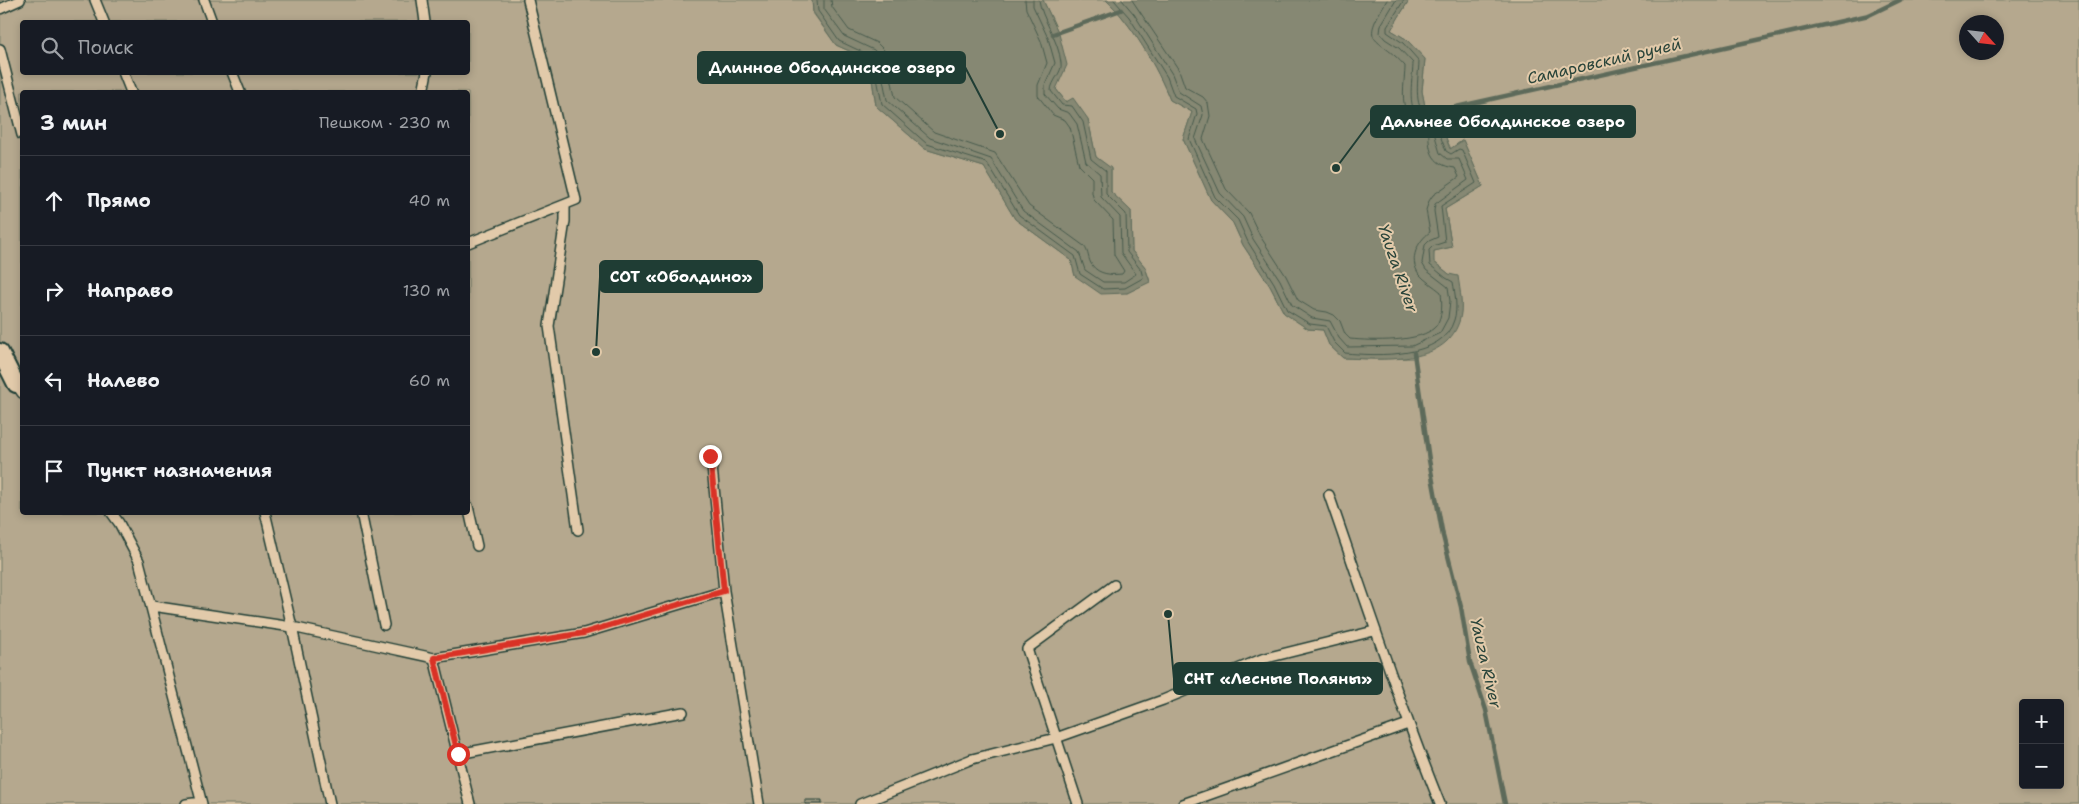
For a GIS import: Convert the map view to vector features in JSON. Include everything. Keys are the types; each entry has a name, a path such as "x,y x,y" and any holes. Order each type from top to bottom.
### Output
{"street":[{"path":"0,352 20,383"}],"lane":[{"path":"0,9 20,0"},
{"path":"95,0 103,20"},
{"path":"204,0 211,20"},
{"path":"422,0 426,20"},
{"path":"470,242 576,200 528,0"},
{"path":"0,49 20,127"},
{"path":"124,75 130,90"},
{"path":"233,75 239,90"},
{"path":"423,90 426,75"},
{"path":"565,204 565,221 549,326 578,530"},
{"path":"710,456 724,591 759,804"},
{"path":"1329,495 1374,631 1440,804"},
{"path":"113,515 119,522 139,562 152,606 201,803 186,804"},
{"path":"267,515 330,804"},
{"path":"362,515 384,625"},
{"path":"470,515 477,546"},
{"path":"1078,804 1027,649 1114,585"},
{"path":"152,606 292,627 434,658 584,633 724,591"},
{"path":"860,804 972,759 1056,738 1163,700 1262,658 1374,631"},
{"path":"434,658 470,804"},
{"path":"458,754 683,712"},
{"path":"1183,804 1408,724"}],"shaded area":[{"path":"0,0 812,0 813,13 836,45 869,60 876,106 925,149 984,167 1015,219 1071,260 1075,276 1127,293 1150,281 1145,267 1132,251 1131,211 1111,192 1111,169 1096,157 1088,119 1066,102 1056,89 1059,34 1043,0 1106,0 1125,21 1143,47 1170,100 1192,112 1183,139 1211,200 1233,223 1243,245 1270,286 1284,313 1308,329 1323,330 1329,345 1343,358 1375,359 1415,358 1449,274 1433,261 1434,251 1452,247 1445,209 1483,186 1463,140 1451,149 1446,138 1441,110 1425,107 1422,91 1425,59 1406,39 1391,30 1409,0 2079,0 2079,804 0,804"}],"water":[{"path":"812,0 1043,0 1059,34 1067,65 1056,89 1066,102 1073,98 1088,119 1096,157 1111,168 1111,192 1131,211 1132,251 1145,267 1150,282 1127,293 1101,294 1075,276 1071,260 1015,219 984,167 925,149 876,106 869,60 836,45 813,12"},
{"path":"1106,0 1409,0 1391,30 1406,39 1425,59 1422,91 1425,106 1441,110 1451,109 1456,129 1446,138 1450,149 1463,140 1483,186 1445,209 1452,247 1434,251 1434,262 1449,274 1458,276 1461,311 1459,322 1451,337 1440,347 1409,357 1392,359 1343,358 1329,345 1323,330 1308,329 1284,313 1270,286 1243,245 1233,223 1211,200 1183,139 1192,112 1170,100 1143,47 1125,21"}],"building":[{"path":"805,800 822,800 822,804 805,804"}],"waterway":[{"name":"Самаровский ручей","path":"1438,111 1869,15 1900,0"},
{"name":"Yauza River","path":"1053,34 1121,10"},
{"name":"Yauza River","path":"1414,353 1429,460 1443,536 1461,607 1470,662 1486,710 1505,804"}],"place":[{"name":"Длинное Оболдинское озеро","path":"1000,134"},
{"name":"Дальнее Оболдинское озеро","path":"1336,168"},
{"name":"СОТ «Оболдино»","path":"596,352"},
{"name":"СНТ «Лесные Поляны»","path":"1168,614"}],"route":[{"path":"458,754 434,658 584,633 724,591 710,456"}]}
